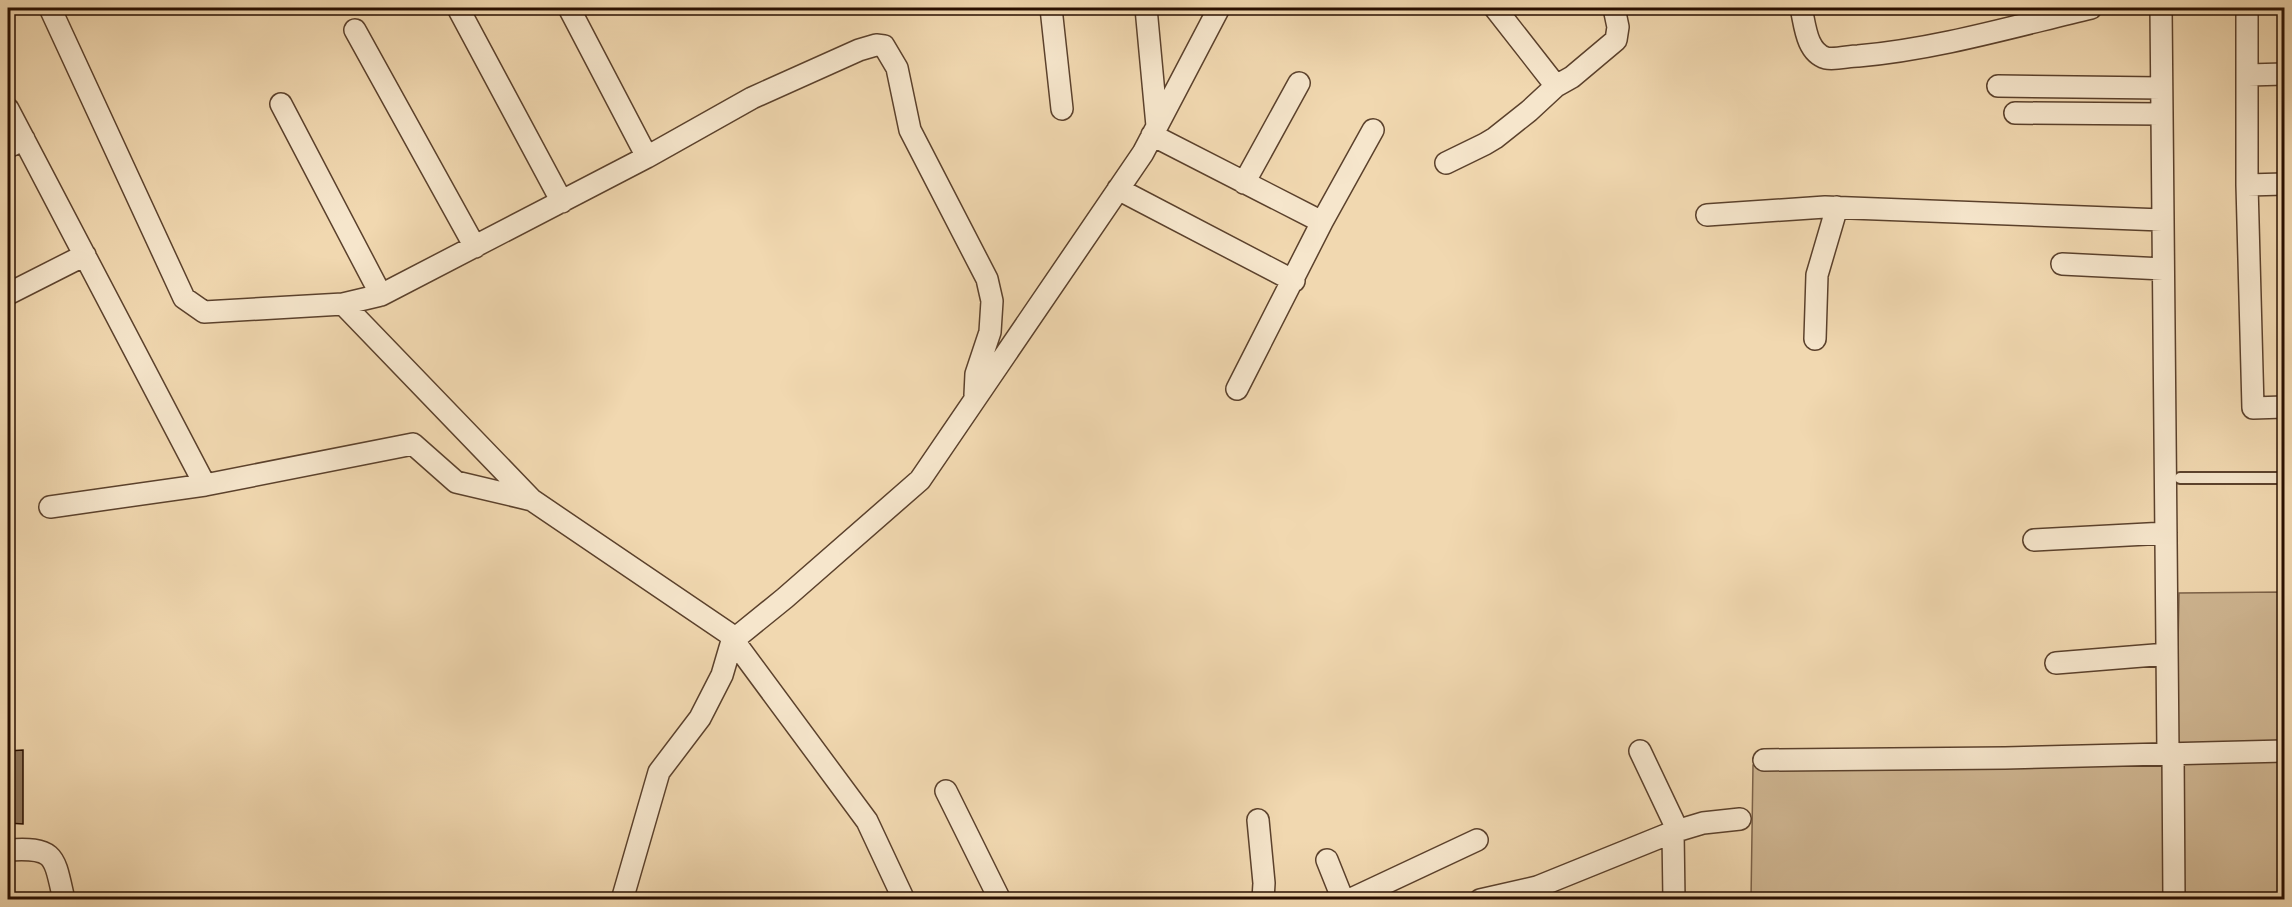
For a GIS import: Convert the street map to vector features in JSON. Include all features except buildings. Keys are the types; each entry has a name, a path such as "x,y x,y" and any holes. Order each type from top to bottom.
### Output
{"street":[{"path":"50,8 184,298 204,312 343,304 381,295 562,202 752,99 859,50 876,45 884,46 897,68 910,130 987,279 992,302 990,332 976,374 975,399"},
{"path":"458,8 562,202"},
{"path":"569,8 647,157"},
{"path":"1052,8 1062,109"},
{"path":"1146,8 1154,131"},
{"path":"622,900 659,772 700,718 722,675 732,641 785,598 920,480 1118,189 1154,131 1219,8"},
{"path":"1495,8 1556,86"},
{"path":"1446,162 1485,144 1616,40 1618,27 1614,8"},
{"path":"1801,8 1808,41 1817,52 1827,58 1941,43 2091,8"},
{"path":"2161,8 2167,654 2174,900"},
{"path":"2247,8 2247,185 2253,408 2284,407"},
{"path":"355,30 475,247"},
{"path":"2248,75 2284,74"},
{"path":"1245,183 1299,83"},
{"path":"1998,86 2161,88"},
{"path":"281,104 381,295"},
{"path":"8,109 16,143 85,255 205,484"},
{"path":"2015,113 2161,114"},
{"path":"1237,389 1322,222 1373,130"},
{"path":"1154,131 1245,183 1322,222"},
{"path":"2247,185 2284,184"},
{"path":"1118,189 1294,280"},
{"path":"1707,214 1837,207 2162,220"},
{"path":"1815,339 1817,275 1837,207"},
{"path":"8,294 85,255"},
{"path":"2062,264 2163,269"},
{"path":"343,304 532,500 728,633 867,821 904,900"},
{"path":"50,507 205,484 412,444 456,482 532,500"},
{"path":"2034,540 2166,533"},
{"path":"2056,663 2167,654"},
{"path":"1640,751 1675,832 1674,900"},
{"path":"1764,760 2005,758 2284,751"},
{"path":"946,791 1000,900"},
{"path":"1480,900 1539,893 1675,832 1703,823 1740,819"},
{"path":"1258,820 1264,883 1263,900"},
{"path":"1349,900 1477,840"},
{"path":"8,850 33,849 48,854 56,864 64,900"},
{"path":"1327,860 1343,900"}],"lane":[{"path":"2180,478 2284,478"}],"shaded area":[{"path":"2284,592 2284,743 2176,746 2179,593"},
{"path":"2284,759 2284,899 1751,900 1753,765 2106,763"}]}
